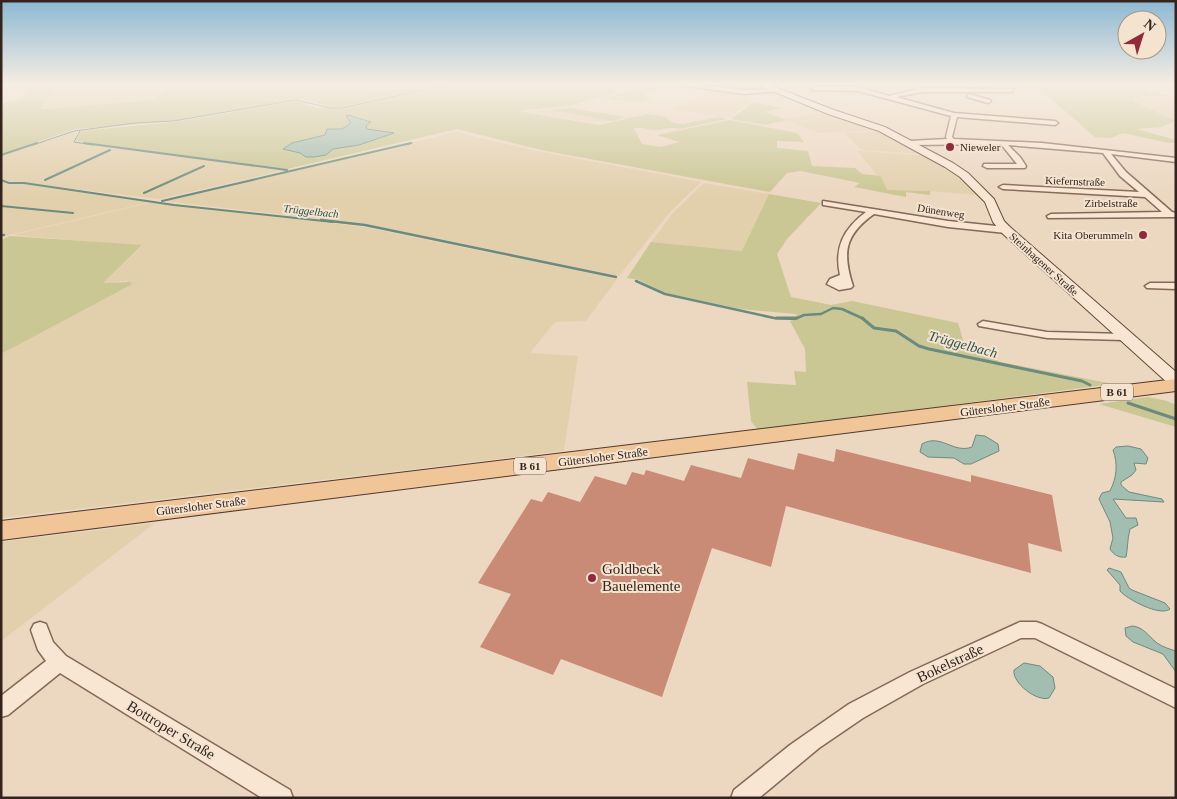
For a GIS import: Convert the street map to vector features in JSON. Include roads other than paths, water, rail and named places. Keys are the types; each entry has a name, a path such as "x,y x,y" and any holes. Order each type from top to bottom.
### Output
{"main road":[{"name":"Steinhagener Straße","path":"857,120 877,127 964,175 990,201 1006,230 1124,337 1176,381"},
{"name":"Gütersloher Straße","path":"1,531 1176,385"}],"street":[{"path":"952,141 949,137 953,120"},
{"path":"1021,120 1055,123"},
{"path":"908,143 952,141 1004,144 1176,160"},
{"path":"987,166 1022,166 1020,161 1004,144"},
{"path":"1105,152 1123,174 1146,195 1173,215"},
{"path":"978,159 997,174"},
{"name":"Kiefernstraße","path":"1003,187 1146,195"},
{"name":"Dünenweg","path":"826,203 956,225 1006,230"},
{"path":"845,277 841,253 843,241 853,227 873,211"},
{"name":"Zirbelstraße","path":"1051,216 1106,214 1173,215"},
{"path":"1150,286 1176,286"},
{"path":"984,324 1047,335 1124,337"},
{"name":"Bottroper Straße","path":"40,630 42,643 47,652 59,662 282,798"},
{"name":"Bokelstraße","path":"742,798 791,755 856,711 899,687 1020,630 1036,630 1176,699"},
{"path":"1,708 59,662"}],"waterway":[{"path":"33,145 74,131 135,123 177,120"},
{"path":"80,131 74,142 93,145"},
{"path":"1,155 37,143"},
{"path":"84,143 287,170"},
{"path":"162,201 411,143"},
{"path":"405,145 412,143"},
{"path":"45,180 110,150"},
{"path":"144,193 204,166"},
{"name":"Trüggelbach","path":"1,180 9,183 24,183 174,205 333,222"},
{"path":"1,206 73,213"},
{"name":"Trüggelbach","path":"321,220 365,225 616,277"},
{"name":"Trüggelbach","path":"636,281 665,294 774,318 795,319 804,315 821,314 833,308 842,309 862,318"},
{"name":"Trüggelbach","path":"776,318 797,318"},
{"name":"Trüggelbach","path":"862,318 874,328 896,331 919,346 929,349 1082,381 1090,385"},
{"name":"Trüggelbach","path":"1128,403 1176,419"}],"place":[{"name":"Nieweler","path":"950,147"},
{"name":"Kita Oberummeln","path":"1143,235"},
{"name":"Goldbeck Bauelemente","path":"592,578"}]}
